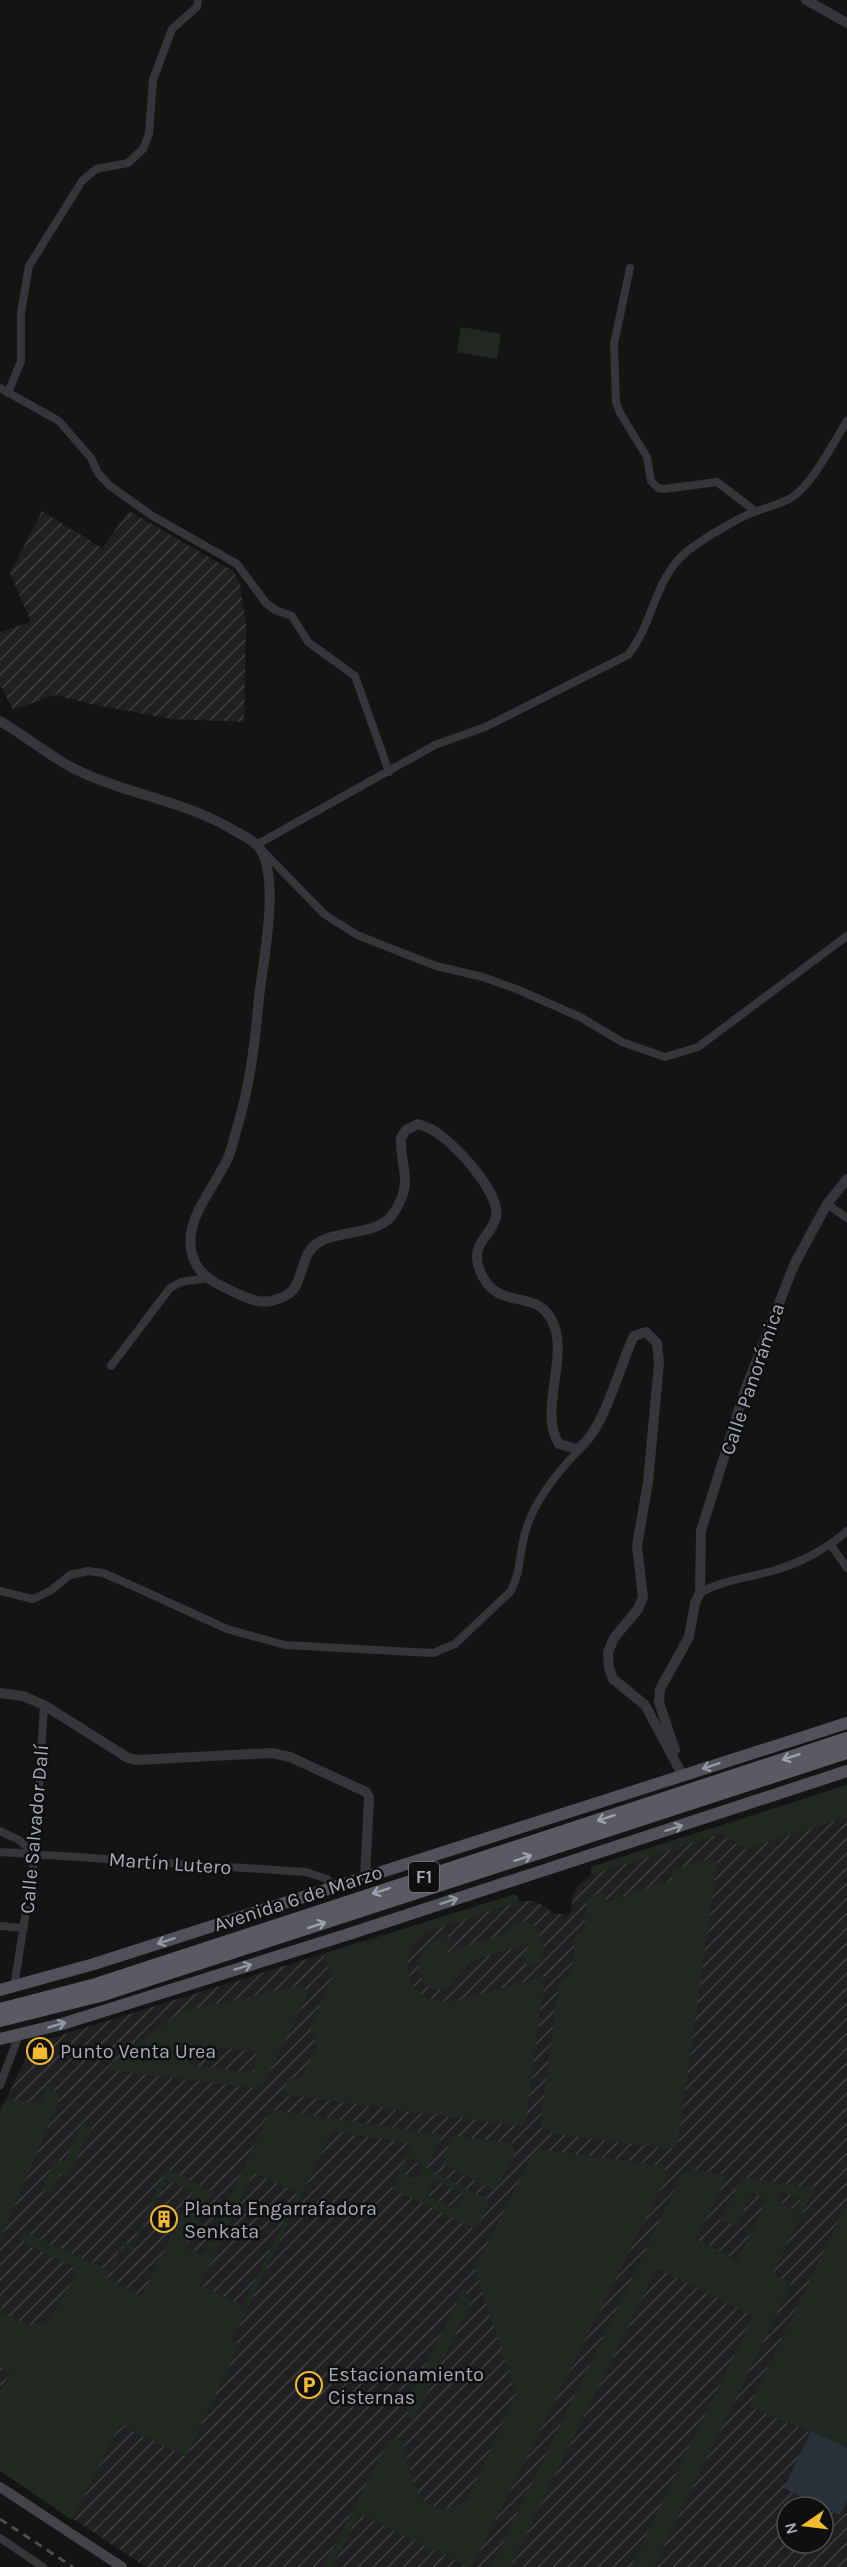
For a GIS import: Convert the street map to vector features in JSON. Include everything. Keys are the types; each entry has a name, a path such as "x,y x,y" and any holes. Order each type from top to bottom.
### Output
{"highway":[{"name":"Avenida 6 de Marzo","path":"0,2010 96,1984 847,1739"},
{"name":"Avenida 6 de Marzo","path":"0,2020 100,1995 847,1752"}],"main road":[{"name":"Avenida 6 de Marzo","path":"0,1990 335,1888 847,1723"},
{"path":"0,2039 349,1934 847,1771"},
{"path":"0,2487 122,2567"}],"street":[{"path":"8,393 21,361 21,312 29,266 82,181 96,169 128,163 143,149 149,134 153,80 172,29 197,7 198,0"},
{"path":"806,0 847,23"},
{"path":"630,268 614,344 616,402 620,413 647,457 651,481 658,488 664,489 717,482 755,511"},
{"path":"0,388 59,421 91,458 98,473 130,502 237,564 266,603 275,610 292,616 308,642 355,676 390,772"},
{"path":"259,847 435,745 485,728 628,655 636,645 671,568 681,557 755,511 793,497 809,479 847,421"},
{"path":"0,722 72,769 210,817 249,839 272,858 324,914 357,936 436,966 483,977 519,990 582,1018 622,1042 665,1057 698,1047 847,936"},
{"path":"259,847 266,865 269,887 267,955 259,996 257,1035 239,1125 228,1159 197,1214 190,1245 194,1261 208,1278 255,1301 273,1301 289,1294 298,1284 309,1251 318,1242 337,1234 379,1226 391,1216 406,1182 401,1138 406,1130 418,1124 430,1128 462,1154 487,1188 496,1207 495,1220 482,1239 477,1255 480,1270 489,1288 500,1296 528,1300 541,1306 550,1316 556,1330 552,1426 559,1444 577,1449 585,1444"},
{"name":"Calle Panorámica","path":"683,1776 660,1702 660,1689 689,1636 695,1603 700,1593 701,1531 744,1393 794,1266 827,1204 847,1179"},
{"path":"827,1204 847,1218"},
{"path":"111,1366 170,1288 181,1282 208,1278"},
{"path":"0,1591 33,1599 50,1591 70,1575 88,1570 133,1586 227,1629 285,1645 433,1653 455,1644 510,1592 516,1582 525,1533 534,1510 560,1469 585,1444 604,1410 634,1336 646,1332 657,1343 659,1363 648,1482 637,1546 637,1563 644,1597 638,1609 614,1638 608,1652 609,1668 613,1680 645,1705 683,1776"},
{"path":"700,1593 722,1583 775,1570 831,1545 847,1531"},
{"path":"831,1545 847,1568"},
{"path":"0,1693 24,1696 44,1705 128,1758 138,1760 272,1753 290,1757 366,1792 369,1797 364,1878"},
{"name":"Calle Salvador Dalí","path":"14,1987 35,1854 44,1705"},
{"path":"0,1831 19,1840 35,1854"},
{"name":"Martín Lutero","path":"0,1852 306,1872 327,1879 335,1888"},
{"path":"0,1926 24,1928"},
{"path":"0,2085 19,2035"},
{"path":"0,2538 43,2567"}],"shaded area":[{"path":"461,327 501,334 497,359 457,352"},
{"path":"42,511 102,548 129,511 233,571 240,583 246,625 244,722 172,719 55,695 13,710 0,685 0,632 31,622 10,573"},
{"path":"847,1785 847,2567 146,2567 0,2471 0,2111 33,2044 516,1894 519,1901 534,1901 548,1908 551,1913 570,1915 573,1895 580,1884 591,1875 591,1867"},
{"path":"847,1785 847,1817 746,1849 720,1834 591,1875 591,1867"},
{"path":"713,1858 717,1863 678,2144 670,2149 557,2134 544,2128 540,2123 559,1982 571,1974 576,1934 584,1932 587,1899 600,1893 605,1895 606,1902 673,1880 673,1870"},
{"path":"516,1894 519,1902 424,1932 412,1948 408,1966 409,1976 419,1992 428,1998 441,2001 456,2001 545,1976 526,2119 521,2126 288,2095 284,2090 288,2077 301,2078 317,2045 310,2028 332,1977 323,1954"},
{"path":"523,1921 532,1923 540,1935 543,1957 538,1963 527,1967 524,1955 530,1943 468,1962 448,1989 435,1990 426,1985 420,1976 418,1966 420,1955 437,1939 452,1937 445,1953 503,1935 515,1923"},
{"path":"299,1986 306,1990 308,1995 262,2086 255,2088 110,2070 111,2063 182,2011","holes":["191,2044 256,2052 254,2073 189,2065"]},
{"path":"45,2085 57,2092 60,2098 0,2240 0,2111 6,2099 42,2103"},
{"path":"274,2110 436,2134 441,2138 426,2168 487,2199 488,2206 475,2229 392,2189 412,2144 332,2131 232,2341 239,2345 186,2457 120,2425 72,2520 0,2471 0,2392 10,2371 0,2366 0,2306 3,2313 28,2325 49,2320 76,2275 75,2268 24,2243 23,2231 109,2271 123,2241 132,2245 163,2176 169,2170 212,2192 185,2247 203,2255 268,2115","holes":["410,2158 423,2166 416,2180 402,2173","254,2172 297,2193 243,2306 200,2285","435,2179 463,2194 455,2210 427,2195","167,2180 192,2192 142,2296 107,2278 123,2246 132,2250"]},
{"path":"82,2123 92,2127 68,2177 60,2173 50,2193 42,2189 55,2159 64,2163"},
{"path":"453,2136 512,2143 515,2155 497,2187 491,2189 445,2165 443,2158"},
{"path":"539,2149 664,2166 667,2176 472,2567 359,2513 333,2567 323,2567 389,2440 396,2438 402,2441 414,2483 427,2503 437,2508 450,2507 467,2500 516,2394 475,2268 533,2153"},
{"path":"692,2169 724,2175 725,2181 696,2239 738,2261 766,2200 753,2193 736,2226 720,2220 742,2178 815,2188 772,2274 791,2284 654,2567 631,2567 753,2316 657,2268 510,2567 491,2567 683,2173","holes":["782,2191 801,2201 796,2211 777,2201"]},
{"path":"847,2203 847,2448 749,2406"},
{"path":"464,2288 471,2303 413,2422 405,2405"},
{"path":"811,2431 847,2448 847,2501 840,2515 835,2513 835,2495 799,2495 784,2488"}],"railway":[{"path":"0,2519 73,2567"}],"place":[{"name":"Punto Venta Urea","path":"40,2051"},
{"name":"Planta Engarrafadora Senkata","path":"164,2219"},
{"name":"Estacionamiento Cisternas","path":"309,2385"}]}
